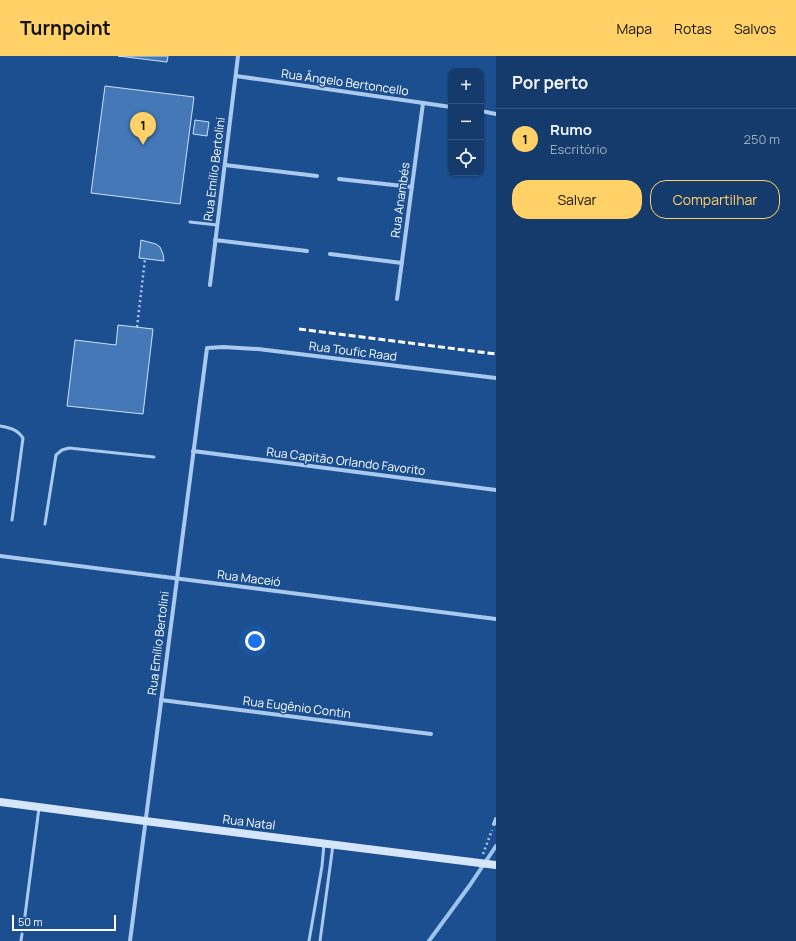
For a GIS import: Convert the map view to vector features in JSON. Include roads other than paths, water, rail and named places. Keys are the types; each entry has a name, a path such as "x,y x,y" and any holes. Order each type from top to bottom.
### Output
{"street":[{"name":"Rua Emílio Bertolini","path":"210,285 238,56"},
{"name":"Rua Ângelo Bertoncello","path":"236,76 448,107"},
{"name":"Rua Anambés","path":"397,299 423,103"},
{"path":"484,112 496,114"},
{"path":"225,165 317,176"},
{"path":"339,179 412,187"},
{"path":"215,240 307,251"},
{"path":"330,254 402,263"},
{"name":"Rua Toufic Raad","path":"207,348 223,347 258,349 496,378"},
{"name":"Rua Emílio Bertolini","path":"130,941 207,348"},
{"name":"Rua Capitão Orlando Favorito","path":"193,451 496,490"},
{"name":"Rua Maceió","path":"0,556 496,619"},
{"name":"Rua Eugênio Contin","path":"161,700 430,734"},
{"name":"Rua Natal","path":"0,802 145,822 496,865"},
{"path":"494,824 496,818"}],"lane":[{"path":"190,222 217,225"},
{"path":"0,426 19,432 23,438 12,520"},
{"path":"45,524 56,455 62,450 69,448 154,457"},
{"path":"24,923 40,807"},
{"path":"309,941 322,866 324,844"},
{"path":"320,941 333,845"},
{"path":"21,941 22,934"}],"waterway":[{"path":"429,941 470,885 496,846"}],"railway":[{"path":"299,329 496,354"}],"place":[{"name":"Rumo","path":"143,145"}]}
